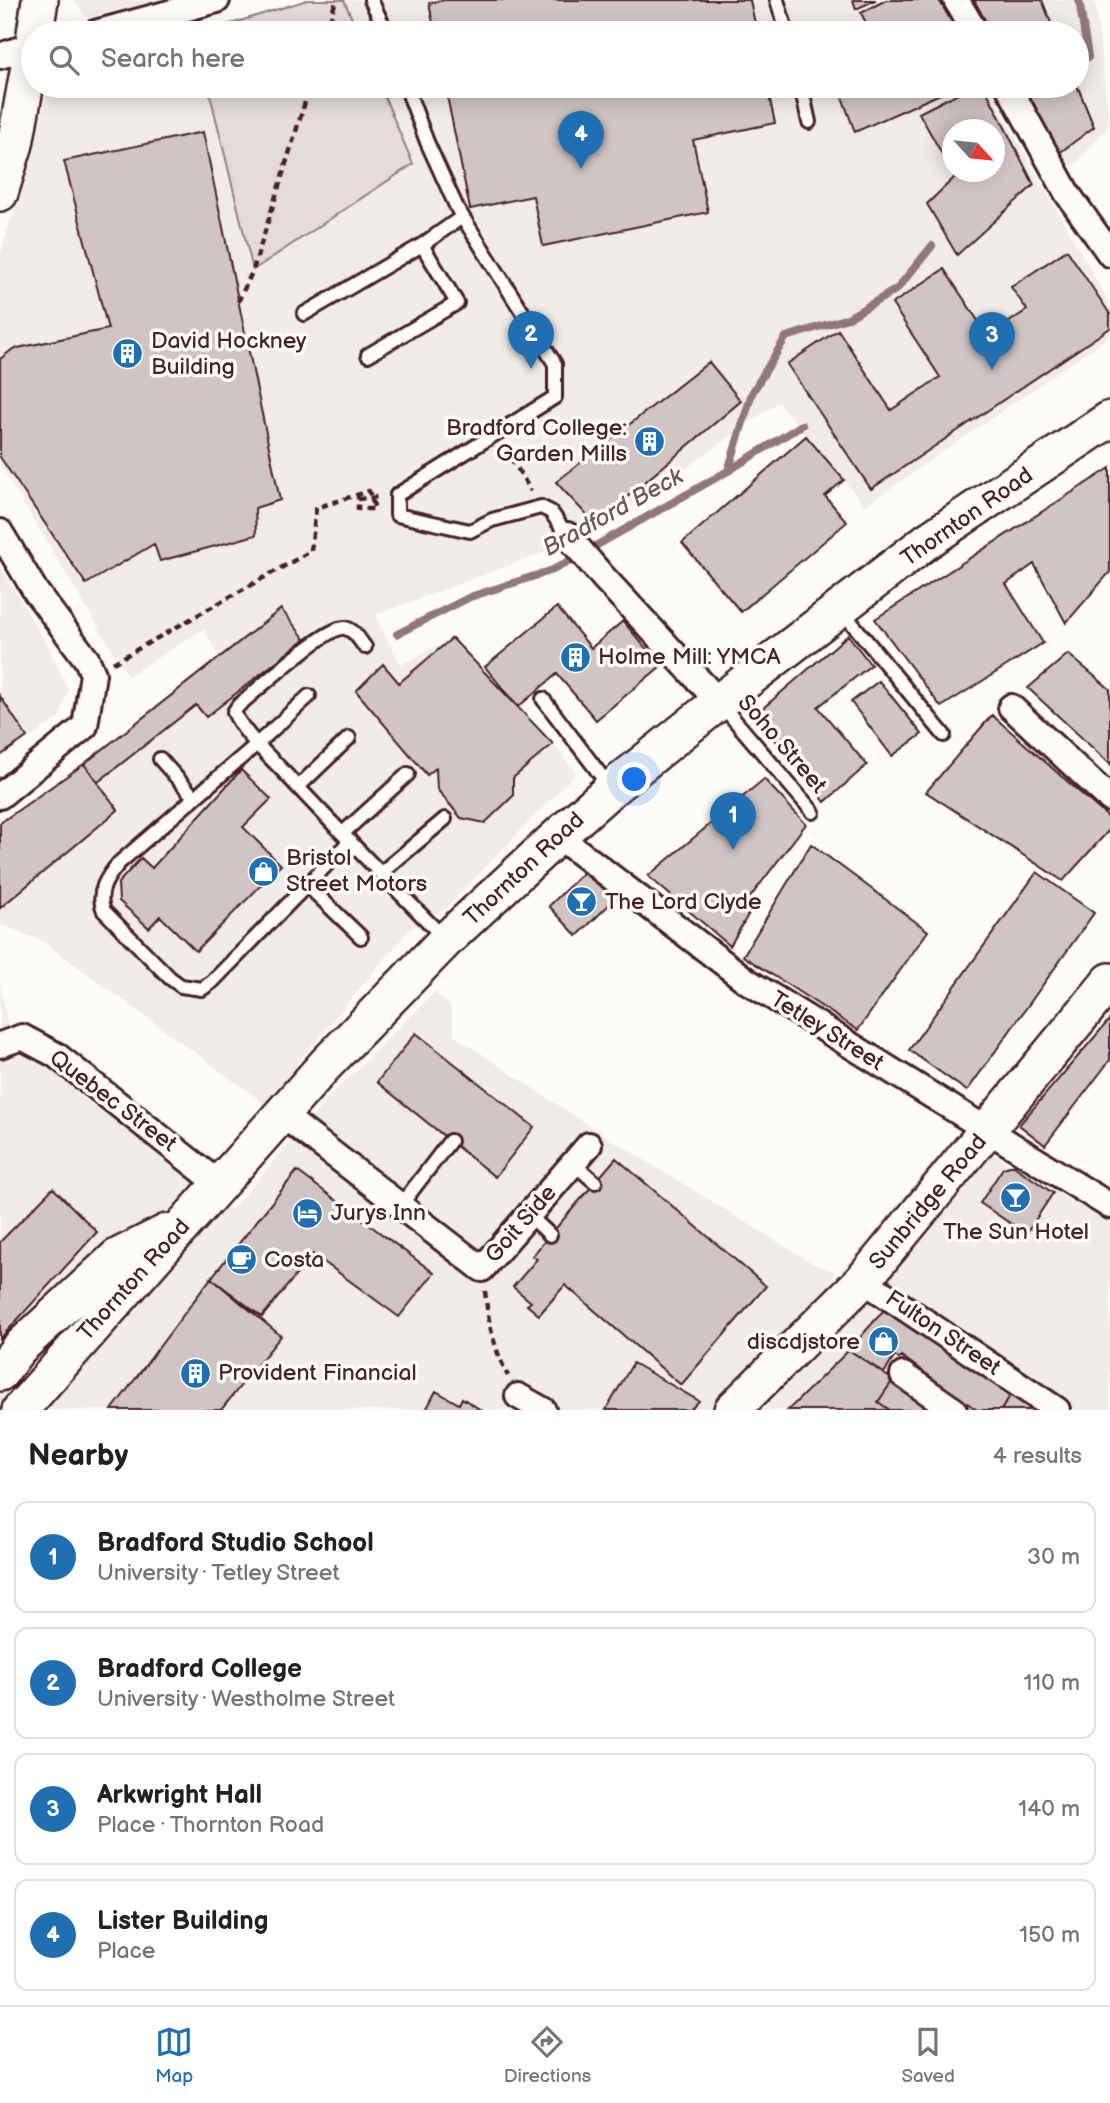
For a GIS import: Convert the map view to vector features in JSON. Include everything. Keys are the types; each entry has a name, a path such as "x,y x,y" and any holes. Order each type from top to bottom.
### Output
{"main road":[{"path":"37,21 40,0"},
{"path":"1,187 15,144 23,98"},
{"name":"Thornton Road","path":"27,1405 281,1113 446,940 558,836 611,789 719,702 927,541 1110,419"},
{"name":"Sunbridge Road","path":"732,1410 863,1280 1110,981"},
{"path":"0,1373 18,1349 117,1257 185,1222"}],"street":[{"path":"138,21 216,0"},
{"path":"956,0 969,21"},
{"path":"0,55 21,49"},
{"path":"1015,98 1067,193 1110,254"},
{"path":"0,532 36,592 88,660 93,674 85,726 0,796"},
{"path":"568,535 603,577 719,702"},
{"path":"1011,706 1110,799"},
{"name":"Tetley Street","path":"558,836 747,981 1110,1206"},
{"name":"Quebec Street","path":"0,1045 22,1037 56,1055 219,1184"},
{"name":"Goit Side","path":"281,1113 482,1269 581,1154"},
{"name":"Fulton Street","path":"863,1280 939,1337 1057,1410"},
{"path":"911,1375 954,1410"},
{"path":"518,1396 543,1410"}],"lane":[{"path":"372,0 382,21"},
{"path":"777,0 783,21"},
{"path":"410,98 427,142 462,217 555,364 555,397 397,495 397,515 470,531 492,520 541,507 551,512 568,535"},
{"path":"803,98 808,122"},
{"path":"304,314 422,245 462,217"},
{"path":"368,355 457,303 422,245"},
{"path":"840,609 944,735"},
{"path":"365,647 355,633 348,629 331,631 234,712 257,744 446,940"},
{"path":"309,696 119,863 103,887 100,903 104,911 170,978 181,986 202,989 213,981 307,885 346,837 408,775"},
{"path":"543,699 611,789"},
{"name":"Soho Street","path":"719,702 813,813"},
{"path":"298,787 349,738"},
{"path":"160,759 194,797"},
{"path":"381,873 444,819"},
{"path":"307,885 361,937"},
{"path":"400,1206 450,1141"},
{"path":"581,1154 596,1182"},
{"path":"529,1215 550,1234"}],"path":[{"path":"330,21 336,0"},
{"path":"239,302 253,270 306,98"},
{"path":"497,433 541,507"},
{"path":"93,674 311,551 316,508 369,491 375,509 358,509 358,499"},
{"path":"482,1269 496,1354 518,1396"}],"shaded area":[{"path":"73,0 159,0 88,18"},
{"path":"307,0 344,0 353,21 240,21"},
{"path":"344,0 937,0 949,21 249,21"},
{"path":"967,0 1095,0 1109,125 1076,164 1062,167 1023,98 1089,98 1089,21 979,21"},
{"path":"46,98 993,98 1005,119 942,119 942,182 1005,182 1005,119 1110,304 1110,336 865,506 778,402 596,533 375,615 401,665 452,638 553,744 576,773 444,910 409,930 302,1057 268,1106 44,942 0,924 0,908 117,810 84,764 219,657 204,629 128,676 0,465 0,256"},
{"path":"211,98 385,98 413,164 253,270"},
{"path":"0,566 51,651 68,690 59,718 0,758"},
{"path":"0,985 10,1036 94,1098 231,1210 333,1093 435,992 450,1006 455,1036 591,1127 812,1263 835,1272 829,1286 957,1133 1110,1224 1110,1410 0,1410"}],"building":[{"path":"445,0 750,0 754,21 433,21 429,3"},
{"path":"853,0 876,0 856,9"},
{"path":"886,0 939,0 951,21 865,21 861,13"},
{"path":"974,0 1042,0 1050,21 985,21"},
{"path":"447,98 770,98 775,123 693,140 708,212 543,246 533,196 470,209"},
{"path":"842,98 931,98 855,132"},
{"path":"948,98 990,98 1001,119 942,119 942,154 919,113"},
{"path":"1028,98 1082,98 1094,127 1058,154"},
{"path":"1005,128 1034,185 957,255 927,204 950,182 1005,182"},
{"name":"David Hockney Building","path":"203,132 280,500 255,508 256,535 160,561 154,544 86,584 0,457 0,359 13,349 108,329 64,161"},
{"path":"1067,250 1110,314 1110,328 871,489 787,364 838,330 891,410 940,377 892,304 944,269 988,336 1027,310 1011,287"},
{"name":"Bradford College: Garden Mills","path":"709,362 741,401 595,524 556,482"},
{"path":"806,436 844,480 825,496 847,522 741,612 682,543"},
{"path":"1110,468 1110,572 1066,623 1034,564 1006,584 1043,643 941,707 875,619"},
{"name":"Holme Mill: YMCA","path":"557,607 591,648 623,621 661,666 596,720 557,674 518,707 485,667"},
{"path":"281,609 305,639 206,717 196,705 98,782 84,764"},
{"path":"848,635 871,665 818,707 867,765 825,802 755,715"},
{"path":"452,638 553,744 513,778 513,796 485,823 461,818 437,789 436,768 427,775 356,691 383,664 399,683"},
{"path":"1068,654 1110,689 1110,764 1028,688"},
{"path":"879,681 922,734 892,756 851,702"},
{"path":"0,696 27,737 0,756"},
{"path":"992,715 1110,819 1110,829 1063,881 926,792"},
{"path":"84,764 118,810 0,908 0,823"},
{"path":"241,770 271,799 243,827 281,865 196,951 160,916 149,928 119,901 118,883 141,858 152,868"},
{"path":"764,779 806,824 745,904 752,908 730,946 648,876"},
{"path":"811,844 928,931 858,1030 743,956"},
{"name":"The Lord Clyde","path":"587,869 616,898 577,936 549,906"},
{"path":"1037,872 1094,913 967,1091 909,1050"},
{"path":"1110,1019 1110,1060 1045,1145 1019,1125"},
{"path":"416,1033 534,1127 495,1177 377,1082"},
{"path":"616,1158 766,1286 681,1385 565,1285 539,1315 527,1305 531,1302 513,1287 537,1259 532,1256"},
{"name":"The Sun Hotel","path":"1014,1166 1053,1193 1026,1234 980,1203 1003,1168"},
{"name":"Jurys Inn","path":"297,1171 434,1273 399,1317 313,1254 262,1317 211,1278"},
{"path":"53,1188 97,1232 0,1339 0,1242"},
{"name":"Provident Financial","path":"211,1278 281,1336 221,1410 112,1410"},
{"path":"888,1310 1012,1393 1001,1410 977,1410 901,1356 899,1359 895,1356 884,1373 849,1350 883,1311"},
{"path":"849,1350 893,1380 878,1402 890,1410 788,1410"},
{"path":"633,1363 699,1401 690,1410 606,1410"},
{"path":"893,1380 937,1410 890,1410 878,1402"},
{"path":"436,1391 459,1404 462,1398 481,1410 426,1410"},
{"path":"1012,1393 1034,1410 1001,1410"}],"waterway":[{"path":"1079,0 1082,21"},
{"path":"728,471 752,393 786,337 848,318 897,289 932,246"},
{"name":"Bradford Beck","path":"397,634 470,597 553,570 728,471 802,425"}],"place":[{"name":"Lister Building","path":"581,169"},
{"name":"David Hockney Building","path":"128,354"},
{"name":"Bradford College","path":"531,369"},
{"name":"Arkwright Hall","path":"992,370"},
{"name":"Bradford College: Garden Mills","path":"650,441"},
{"name":"Holme Mill: YMCA","path":"575,657"},
{"name":"Bradford Studio School","path":"733,850"},
{"name":"Bristol Street Motors","path":"263,871"},
{"name":"The Lord Clyde","path":"582,902"},
{"name":"The Sun Hotel","path":"1016,1198"},
{"name":"Jurys Inn","path":"308,1213"},
{"name":"Costa","path":"241,1260"},
{"name":"discdjstore","path":"883,1342"},
{"name":"Provident Financial","path":"195,1373"}]}
